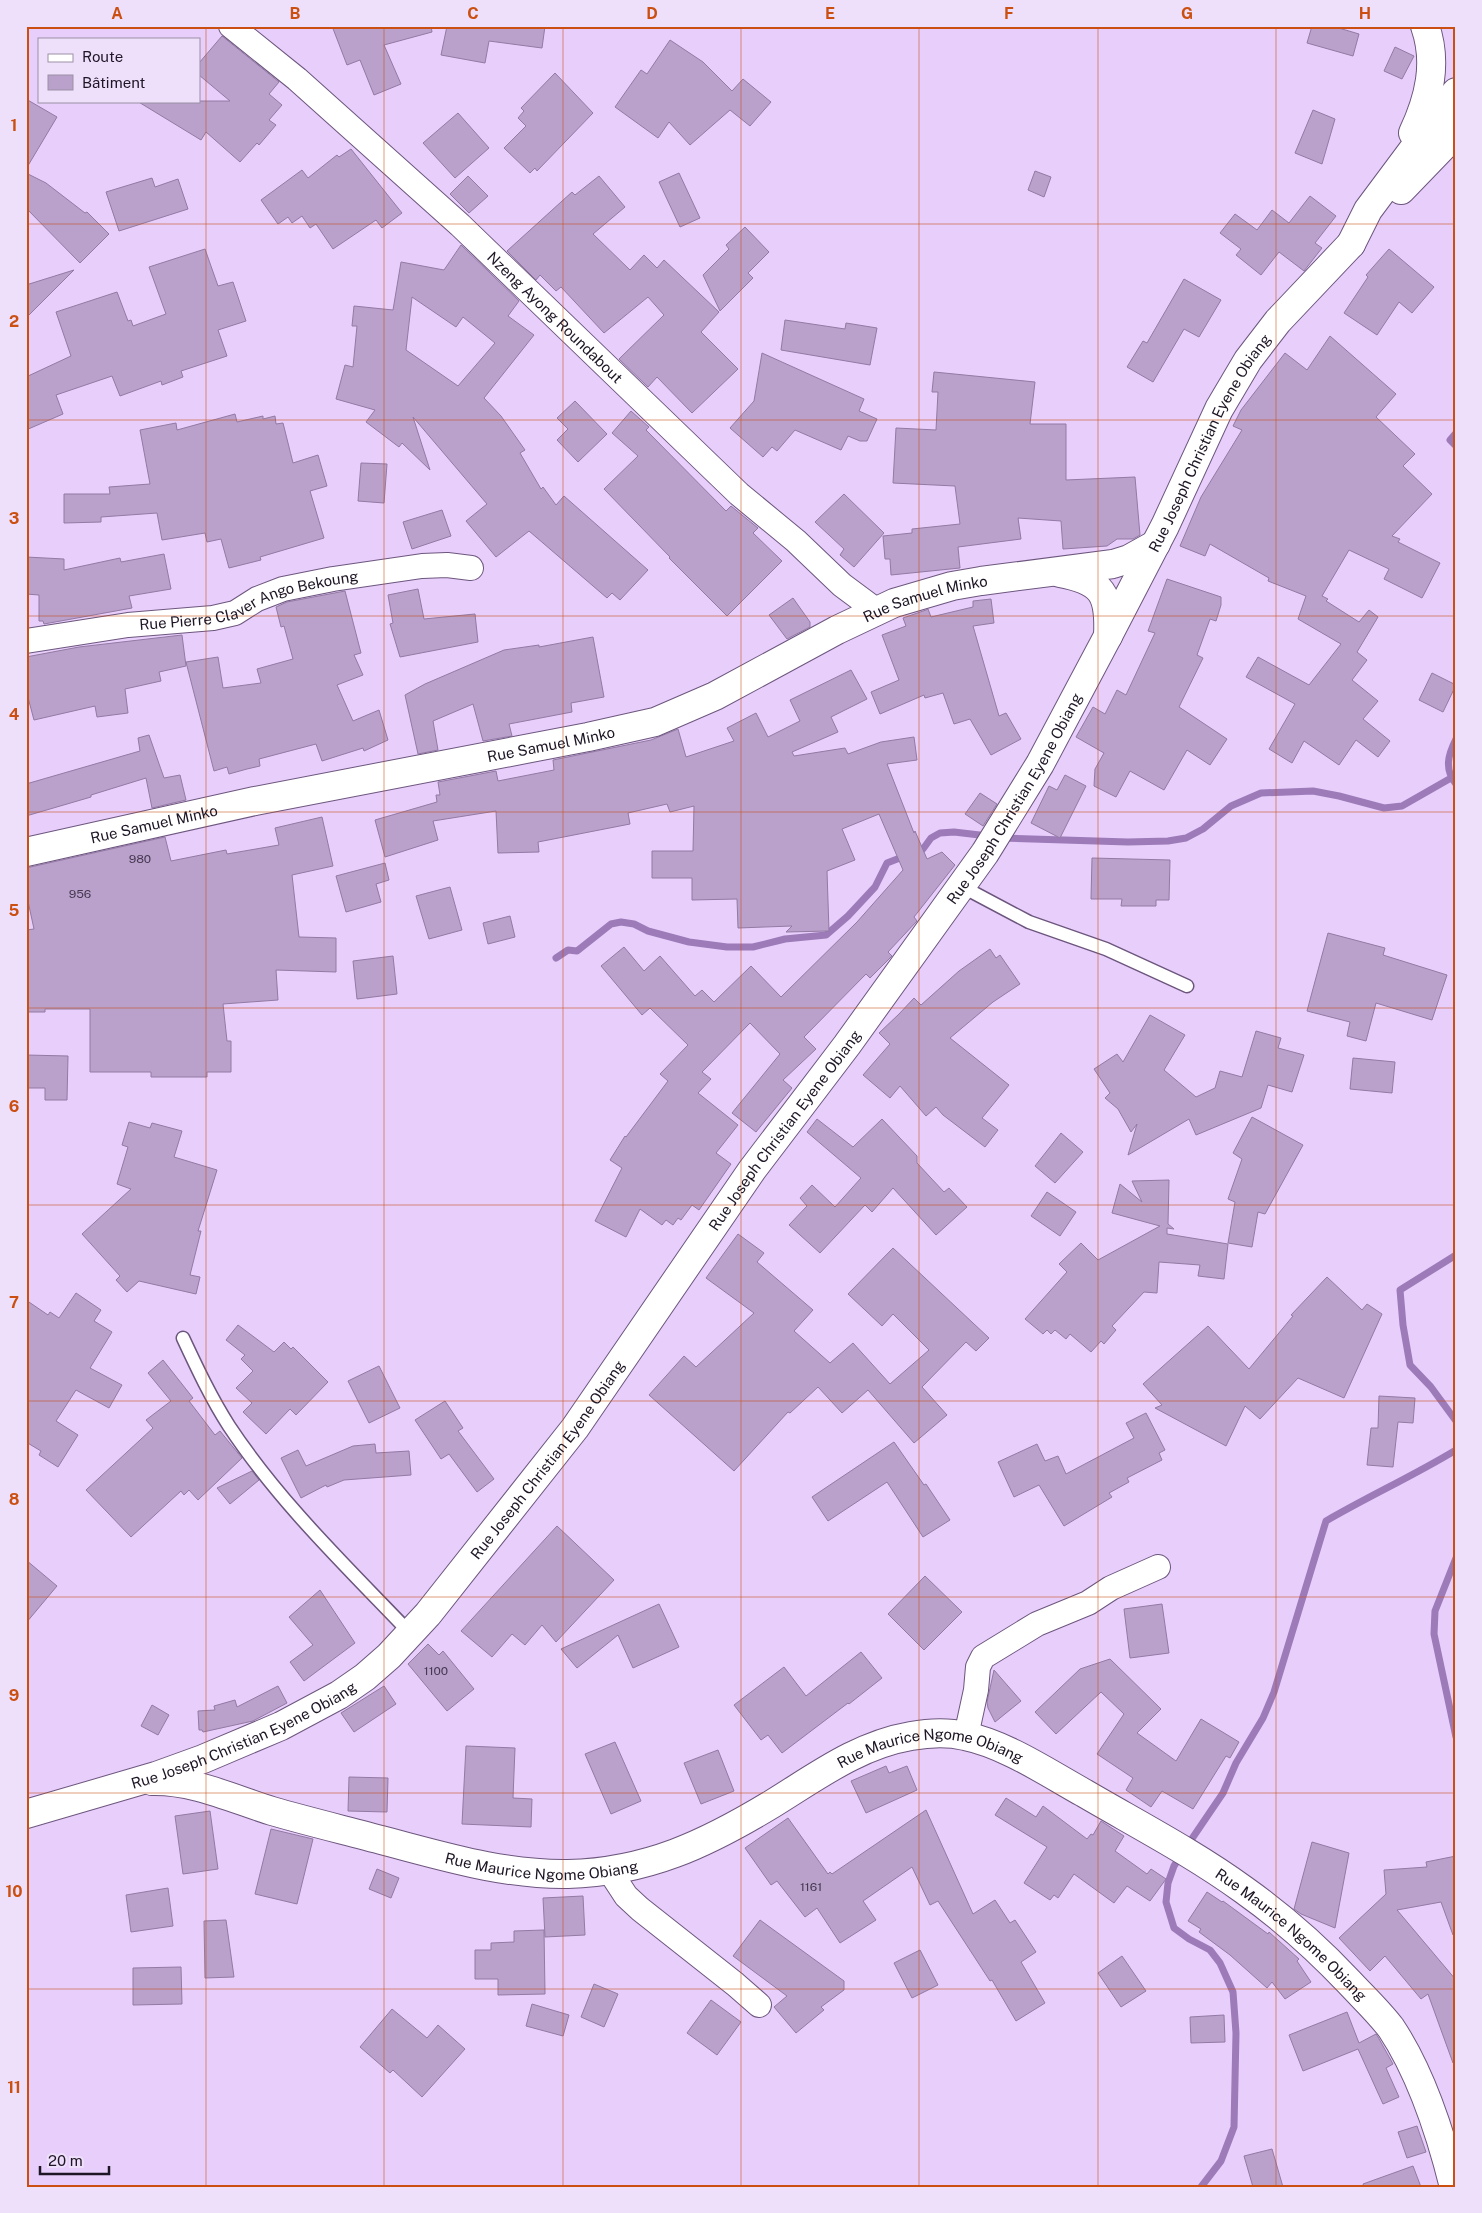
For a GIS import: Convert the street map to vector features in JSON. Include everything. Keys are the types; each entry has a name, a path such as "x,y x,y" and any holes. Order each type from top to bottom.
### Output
{"main road":[{"path":"1401,178 1426,100 1431,75 1431,49 1425,26"},
{"path":"1401,178 1456,92"},
{"path":"1401,178 1456,133"},
{"path":"1401,178 1456,150"},
{"name":"Rue Joseph Christian Eyene Obiang","path":"26,1814 141,1781 203,1759 281,1726 339,1695 389,1656 446,1592 575,1428 752,1170 852,1038 985,854 1040,764 1156,544 1219,409 1248,360 1278,321 1351,244 1401,178"},
{"name":"Rue Samuel Minko","path":"26,852 255,801 564,742 655,722 715,696 894,603 952,586 1017,575 1112,564 1129,559 1156,544"},
{"path":"1054,571 1092,582 1104,594 1109,614 1108,636"},
{"name":"Rue Maurice Ngome Obiang","path":"141,1781 160,1781 196,1786 242,1802 479,1866 525,1872 567,1874 609,1870 678,1854 708,1841 856,1753 911,1736 939,1733 966,1736 995,1746 1030,1764 1169,1842 1243,1889 1290,1926 1326,1958 1390,2028 1426,2098 1454,2187"},
{"path":"242,1802 230,1795 224,1784 222,1773 228,1759 247,1740"}],"street":[{"name":"Nzeng Ayong Roundabout","path":"231,26 297,79 460,225 739,494 796,541 842,585 876,611"},
{"name":"Rue Pierre Claver Ango Bekoung","path":"26,641 128,625 213,618 235,613 257,599 282,590 333,579 422,566 447,565 471,568"},
{"path":"966,1736 976,1690 978,1667 983,1657 1037,1624 1088,1603 1111,1588 1158,1567"},
{"path":"609,1870 626,1896 640,1909 759,2005"}],"lane":[{"path":"961,886 1029,922 1106,948 1187,986"},
{"path":"183,1338 207,1390 250,1455 317,1537 410,1633"}],"building":[{"path":"332,26 431,26 432,32 384,45 401,84 374,95 360,60 347,65"},
{"path":"447,26 545,26 542,48 489,41 485,63 441,55"},
{"path":"1312,26 1332,26 1359,34 1353,56 1307,43"},
{"path":"222,36 279,82 269,94 282,105 269,120 276,125 259,145 257,143 240,162 206,132 201,140 139,102 230,101 200,76 200,62"},
{"path":"670,40 703,62 732,91 743,79 771,102 750,126 730,110 690,145 669,122 658,138 615,107 641,70 647,74"},
{"path":"1395,47 1414,56 1402,79 1384,71"},
{"path":"555,73 593,113 537,171 535,168 530,173 504,148 526,126 518,118 524,111 521,108"},
{"path":"26,99 57,117 26,169"},
{"path":"1313,110 1335,119 1322,164 1295,153"},
{"path":"458,113 489,148 455,178 423,143"},
{"path":"351,149 402,213 382,228 376,220 333,249 316,224 310,228 302,216 292,223 288,217 278,224 261,200 302,170 308,178 337,155 339,157"},
{"path":"1035,171 1051,177 1044,197 1028,190"},
{"path":"26,173 46,183 85,213 87,212 109,234 80,263 26,208"},
{"path":"679,173 700,218 680,227 659,182"},
{"path":"468,176 488,196 469,213 450,194"},
{"path":"599,176 625,207 593,234 630,270 644,255 657,268 664,260 719,312 701,332 738,369 692,413 657,377 648,387 619,359 664,315 648,297 604,333 561,287 556,291 540,275 536,280 507,251 572,192 575,195"},
{"path":"152,178 155,187 178,179 188,209 119,231 106,192"},
{"path":"1310,196 1336,216 1315,243 1322,248 1304,271 1279,252 1261,275 1236,255 1241,249 1220,233 1235,214 1257,230 1272,210 1289,223"},
{"path":"745,227 769,252 748,273 753,278 720,311 703,275 729,249 726,245"},
{"path":"461,245 519,301 508,316 534,335 484,398 501,416 525,450 520,453 541,489 543,487 556,505 564,496 648,570 620,600 612,593 607,598 529,531 496,557 466,521 487,504 413,417 430,470 402,443 399,447 366,422 375,410 336,399 345,365 353,367 357,326 352,326 354,306 393,310 401,262 444,270","holes":["412,297 456,327 463,317 495,343 458,386 406,350"]},
{"path":"205,249 218,286 233,282 246,321 218,330 227,356 181,371 183,377 162,385 161,381 120,396 112,376 56,395 63,414 26,430 26,377 71,356 56,312 117,292 128,321 131,320 133,326 166,314 149,267"},
{"path":"1389,249 1434,287 1412,313 1399,302 1377,335 1344,313 1368,277 1366,275"},
{"path":"74,270 26,318 26,285"},
{"path":"1184,279 1221,300 1199,337 1184,329 1153,382 1127,367 1143,341 1147,343"},
{"path":"785,320 845,329 846,323 877,328 870,365 781,350"},
{"path":"1330,336 1396,394 1376,417 1415,454 1403,466 1432,494 1392,536 1400,539 1398,542 1440,563 1422,598 1384,579 1389,569 1349,550 1322,596 1328,599 1326,601 1359,622 1369,610 1378,617 1357,652 1367,660 1352,680 1378,701 1363,719 1390,741 1378,757 1356,740 1339,765 1304,741 1292,763 1269,749 1295,704 1246,677 1258,657 1309,685 1341,644 1298,619 1306,596 1268,581 1269,578 1210,544 1205,556 1180,546 1201,497 1242,430 1233,426 1241,410 1285,353 1307,370"},
{"path":"762,353 864,399 859,411 877,419 867,441 860,441 848,436 841,450 795,430 777,451 772,447 763,457 730,428 754,401"},
{"path":"934,372 1035,382 1030,424 1066,424 1066,480 1135,477 1140,535 1133,539 1117,539 1107,546 1063,549 1061,521 1018,518 1021,539 958,547 960,568 891,575 890,559 885,559 883,536 912,533 912,529 960,524 955,486 893,483 896,428 936,430 938,392 932,392"},
{"path":"575,401 607,434 578,462 557,440 568,429 557,418"},
{"path":"631,411 649,427 646,430 726,511 731,506 758,528 753,533 782,561 727,616 604,489 638,456 612,433"},
{"path":"235,414 237,422 263,416 263,419 275,416 276,424 283,423 293,463 318,455 327,486 310,491 324,538 260,557 261,560 229,568 221,539 207,542 205,533 162,540 157,513 101,517 101,522 64,523 64,494 110,494 109,487 150,484 140,430 176,423 177,430"},
{"path":"361,463 387,464 384,503 358,501"},
{"path":"844,494 884,533 854,567 840,555 844,549 815,522"},
{"path":"442,510 451,536 412,549 403,522"},
{"path":"164,554 171,589 129,596 132,608 44,624 43,621 39,621 39,595 26,594 26,557 64,559 64,570 120,558 121,562"},
{"path":"1167,579 1221,597 1221,605 1216,621 1210,619 1197,655 1203,658 1179,707 1227,739 1210,765 1187,750 1164,790 1130,771 1116,797 1094,786 1095,769 1104,753 1076,737 1093,707 1105,714 1117,690 1126,695 1155,633 1148,631"},
{"path":"418,589 424,619 475,614 478,642 400,657 390,624 393,623 388,595"},
{"path":"345,591 361,653 354,655 363,675 337,685 353,721 379,710 388,740 364,751 363,748 322,761 316,744 259,759 260,766 229,774 227,767 214,771 186,662 218,657 223,688 261,683 257,669 293,659 284,626 281,627 276,607 287,602"},
{"path":"793,598 810,622 810,627 787,639 769,615"},
{"path":"991,599 994,623 973,626 999,716 1006,713 1021,739 991,755 970,719 954,724 943,693 925,698 924,695 880,714 871,692 899,680 882,635 906,626 903,618 928,609 931,617 973,607 973,601"},
{"path":"182,635 186,666 159,672 161,681 125,689 128,713 97,717 95,706 34,720 26,690 26,657 79,647"},
{"path":"593,637 604,697 571,703 572,712 509,724 512,736 483,741 473,704 433,721 438,750 418,754 405,695 425,684 504,650 539,645 539,647"},
{"path":"851,670 867,699 831,717 838,732 792,752 794,756 845,748 848,754 881,742 914,737 917,760 887,764 914,833 915,831 927,859 942,852 955,865 914,917 917,921 888,952 892,956 870,978 866,974 804,1037 816,1049 783,1080 792,1088 756,1132 732,1113 780,1054 750,1023 702,1072 711,1079 698,1093 738,1125 716,1153 731,1164 699,1210 692,1205 681,1220 678,1218 673,1225 666,1220 662,1225 640,1209 626,1237 595,1221 622,1168 610,1160 625,1136 668,1081 660,1074 688,1045 650,1008 642,1015 601,966 624,947 644,971 660,956 695,996 702,990 714,1002 751,966 781,997 857,922 903,870 879,814 842,829 855,860 827,871 829,931 786,932 792,926 738,928 737,899 692,900 692,878 652,878 652,851 693,851 694,806 670,812 667,804 628,813 630,824 538,842 539,852 498,853 496,811 433,821 438,840 385,857 375,820 437,802 436,795 440,795 438,782 496,771 498,781 554,770 553,760 651,740 678,729 686,757 734,741 727,728 756,713 768,737 800,721 790,700"},
{"path":"1432,673 1456,685 1443,712 1419,700"},
{"path":"149,735 164,778 180,775 186,800 152,808 146,778 91,795 91,797 26,816 26,784 140,751 138,738"},
{"path":"1065,775 1086,786 1060,838 1031,823 1049,786 1057,790"},
{"path":"980,793 997,804 983,826 965,814"},
{"path":"322,817 333,866 292,875 299,937 336,938 336,972 276,970 278,1000 223,1004 227,1041 231,1041 231,1072 207,1072 207,1077 151,1077 151,1072 90,1072 90,1009 45,1009 45,1012 26,1012 26,930 34,929 26,892 26,868 165,837 171,861 226,850 227,854 279,845 275,828"},
{"path":"1092,858 1170,860 1169,900 1156,900 1156,906 1121,906 1122,899 1091,899"},
{"path":"385,863 389,880 376,884 381,902 346,912 336,876"},
{"path":"450,887 462,930 429,939 416,896"},
{"path":"510,916 515,937 488,944 483,923"},
{"path":"1328,933 1385,948 1383,955 1447,975 1432,1020 1376,1003 1366,1041 1347,1036 1350,1022 1307,1011"},
{"path":"990,949 996,958 1000,955 1020,984 993,1002 950,1038 1009,1085 982,1118 998,1130 985,1147 943,1115 936,1107 926,1116 900,1086 890,1098 863,1075 890,1044 879,1033 914,998 921,1005 959,971"},
{"path":"393,956 397,994 357,999 353,961"},
{"path":"1150,1015 1185,1035 1164,1070 1196,1097 1215,1088 1220,1071 1242,1077 1256,1031 1281,1038 1278,1048 1304,1055 1292,1092 1268,1085 1261,1108 1196,1135 1189,1119 1128,1155 1137,1124 1131,1132 1118,1109 1105,1098 1110,1093 1094,1069 1117,1054 1123,1062"},
{"path":"26,1055 68,1056 67,1100 45,1100 45,1088 26,1088"},
{"path":"1353,1058 1395,1062 1392,1093 1350,1089"},
{"path":"1252,1117 1303,1145 1265,1214 1258,1212 1252,1247 1228,1243 1235,1202 1228,1199 1242,1159 1233,1153"},
{"path":"817,1119 853,1147 882,1119 917,1156 917,1163 944,1192 949,1188 967,1207 936,1235 893,1188 872,1212 865,1205 820,1253 789,1225 807,1206 800,1198 812,1185 835,1207 861,1178 807,1132"},
{"path":"129,1122 150,1128 152,1123 182,1131 174,1157 217,1170 198,1231 201,1231 190,1275 200,1277 196,1294 139,1281 127,1292 116,1280 120,1276 82,1234 131,1189 117,1184 128,1147 122,1145"},
{"path":"1061,1133 1083,1152 1055,1183 1035,1166"},
{"path":"1169,1180 1168,1224 1174,1229 1167,1228 1167,1234 1228,1244 1224,1279 1198,1276 1200,1265 1159,1262 1157,1293 1144,1292 1112,1326 1116,1330 1104,1344 1101,1341 1091,1352 1070,1334 1066,1339 1055,1330 1051,1334 1047,1330 1043,1334 1025,1319 1067,1272 1059,1264 1081,1243 1098,1260 1160,1226 1112,1213 1120,1184 1142,1202 1132,1181"},
{"path":"1047,1192 1076,1212 1060,1236 1031,1216"},
{"path":"738,1234 764,1253 757,1262 813,1310 794,1331 830,1363 853,1343 890,1384 929,1350 893,1314 882,1326 848,1294 893,1248 989,1338 976,1351 966,1342 922,1387 947,1415 914,1443 868,1390 842,1413 818,1387 790,1413 788,1412 734,1471 649,1395 684,1356 696,1367 754,1313 706,1278"},
{"path":"1327,1277 1362,1310 1367,1304 1382,1314 1344,1398 1298,1378 1260,1419 1245,1406 1226,1446 1155,1408 1162,1405 1143,1384 1208,1326 1249,1369 1293,1316 1291,1315"},
{"path":"76,1293 101,1310 94,1321 112,1332 90,1368 122,1385 109,1408 76,1390 56,1421 78,1435 58,1467 39,1455 41,1451 26,1442 26,1300 48,1315 50,1312 59,1318"},
{"path":"238,1325 274,1352 284,1342 291,1349 293,1347 328,1382 296,1415 290,1409 266,1434 243,1412 252,1403 236,1388 253,1371 241,1359 245,1355 226,1340"},
{"path":"163,1360 193,1398 189,1401 215,1435 220,1431 242,1458 198,1500 189,1490 184,1495 181,1491 131,1537 86,1490 153,1428 146,1420 171,1401 148,1373"},
{"path":"379,1366 400,1408 369,1423 348,1381"},
{"path":"1379,1396 1415,1398 1413,1423 1398,1422 1393,1467 1367,1465 1371,1428 1378,1428"},
{"path":"445,1401 463,1428 458,1431 494,1479 477,1492 449,1454 441,1459 415,1420"},
{"path":"1146,1413 1165,1450 1159,1453 1162,1460 1127,1478 1129,1482 1109,1493 1112,1497 1064,1526 1039,1485 1014,1497 998,1462 1037,1444 1045,1461 1058,1456 1066,1474 1134,1438 1126,1423"},
{"path":"894,1442 950,1520 923,1537 887,1482 828,1521 812,1497"},
{"path":"375,1444 376,1453 409,1451 411,1475 344,1480 327,1487 326,1485 301,1498 281,1458 298,1450 306,1466 353,1446"},
{"path":"252,1471 259,1480 230,1504 217,1488"},
{"path":"557,1526 614,1580 556,1642 542,1625 525,1645 512,1634 492,1657 461,1631"},
{"path":"26,1560 57,1586 26,1623"},
{"path":"925,1576 962,1612 924,1650 888,1614"},
{"path":"320,1590 355,1643 304,1681 290,1662 313,1645 289,1617"},
{"path":"659,1604 679,1647 633,1668 618,1635 577,1668 561,1649"},
{"path":"1162,1604 1169,1653 1130,1658 1124,1609"},
{"path":"428,1644 439,1655 443,1651 474,1689 447,1711 408,1664"},
{"path":"861,1652 882,1678 782,1753 768,1735 761,1740 734,1705 784,1667 806,1696"},
{"path":"1110,1659 1161,1709 1137,1733 1176,1761 1201,1719 1239,1742 1230,1758 1226,1756 1193,1809 1162,1791 1151,1807 1126,1790 1133,1778 1097,1754 1124,1714 1101,1692 1056,1734 1035,1712 1080,1669"},
{"path":"994,1670 1021,1701 995,1722 987,1702"},
{"path":"278,1686 287,1703 253,1721 203,1732 199,1730 198,1711 215,1710 214,1706 235,1700 237,1707"},
{"path":"384,1686 396,1704 354,1732 341,1713"},
{"path":"152,1705 169,1715 158,1735 141,1726"},
{"path":"615,1742 641,1801 611,1814 585,1754"},
{"path":"466,1746 515,1748 513,1798 532,1799 531,1827 462,1824"},
{"path":"718,1750 734,1791 701,1804 684,1763"},
{"path":"886,1766 889,1773 907,1766 917,1790 866,1813 851,1781"},
{"path":"349,1777 388,1778 387,1812 348,1811"},
{"path":"1006,1798 1036,1817 1043,1806 1087,1839 1091,1834 1093,1835 1101,1821 1124,1836 1115,1851 1147,1874 1151,1869 1166,1879 1150,1901 1127,1886 1114,1903 1074,1874 1058,1898 1054,1895 1050,1900 1024,1883 1047,1847 995,1815"},
{"path":"926,1810 973,1914 995,1900 1010,1923 1015,1920 1036,1952 1021,1962 1045,2003 1016,2021 992,1980 990,1981 938,1901 930,1905 912,1867 863,1901 876,1920 840,1943 817,1908 805,1917 777,1881 771,1885 745,1848 788,1818 828,1874 830,1872 832,1874"},
{"path":"210,1811 218,1869 183,1874 175,1816"},
{"path":"271,1829 313,1839 297,1904 255,1894"},
{"path":"1312,1842 1349,1853 1335,1928 1301,1914 1294,1909"},
{"path":"1456,1856 1456,1935 1453,1935 1441,1902 1397,1910 1456,1980 1456,2062 1453,2063 1428,1994 1421,1999 1385,1956 1370,1971 1339,1938 1386,1894 1384,1870 1427,1867 1426,1862"},
{"path":"377,1869 399,1878 391,1898 369,1889"},
{"path":"168,1888 173,1926 131,1932 126,1895"},
{"path":"1207,1892 1223,1901 1268,1934 1269,1932 1299,1959 1297,1961 1311,1982 1285,1999 1272,1982 1267,1988 1230,1955 1199,1932 1201,1929 1188,1921"},
{"path":"583,1896 585,1935 545,1937 543,1898"},
{"path":"226,1920 234,1977 205,1978 204,1921"},
{"path":"760,1920 844,1981 844,1990 821,2007 824,2010 796,2033 774,2007 787,1996 733,1956"},
{"path":"544,1930 545,1994 498,1995 498,1979 475,1979 475,1950 491,1950 491,1943 514,1942 514,1931"},
{"path":"920,1950 938,1985 912,1998 894,1963"},
{"path":"1122,1956 1146,1991 1121,2007 1098,1973"},
{"path":"181,1967 182,2004 133,2005 133,1968"},
{"path":"594,1984 618,1994 604,2027 581,2017"},
{"path":"711,2000 741,2022 717,2055 687,2033"},
{"path":"532,2004 569,2015 563,2036 526,2026"},
{"path":"392,2009 427,2038 438,2025 465,2049 422,2097 393,2070 390,2073 360,2047"},
{"path":"1347,2012 1359,2043 1376,2034 1378,2037 1393,2064 1386,2068 1399,2097 1383,2104 1358,2049 1303,2071 1289,2035"},
{"path":"1224,2015 1225,2042 1191,2043 1190,2017"},
{"path":"1417,2126 1426,2152 1407,2158 1398,2132"},
{"path":"1272,2149 1283,2187 1253,2187 1244,2156"},
{"path":"1413,2166 1421,2187 1364,2187 1363,2184"}],"waterway":[{"path":"1456,433 1450,440 1456,446"},
{"path":"1456,739 1448,762 1450,773 1456,784"},
{"path":"1001,838 1128,842 1168,841 1186,838 1203,829 1231,806 1261,793 1313,791 1384,808 1402,806 1451,778"},
{"path":"556,958 568,950 577,951 611,924 621,922 634,924 648,931 689,942 727,947 753,947 785,939 826,935 848,916 875,887 887,863 923,849 931,838 940,833 954,832 988,836"},
{"path":"1456,1255 1400,1290 1403,1325 1410,1365 1431,1387 1456,1421"},
{"path":"1187,1846 1223,1793 1236,1763 1263,1718 1274,1692 1326,1521 1456,1450"},
{"path":"1456,1558 1435,1611 1434,1634 1456,1737"},
{"path":"1181,1855 1174,1866 1168,1883 1166,1902 1174,1928 1189,1939 1210,1950 1220,1963 1233,1992 1236,2033 1234,2127 1221,2161 1201,2187"}]}
